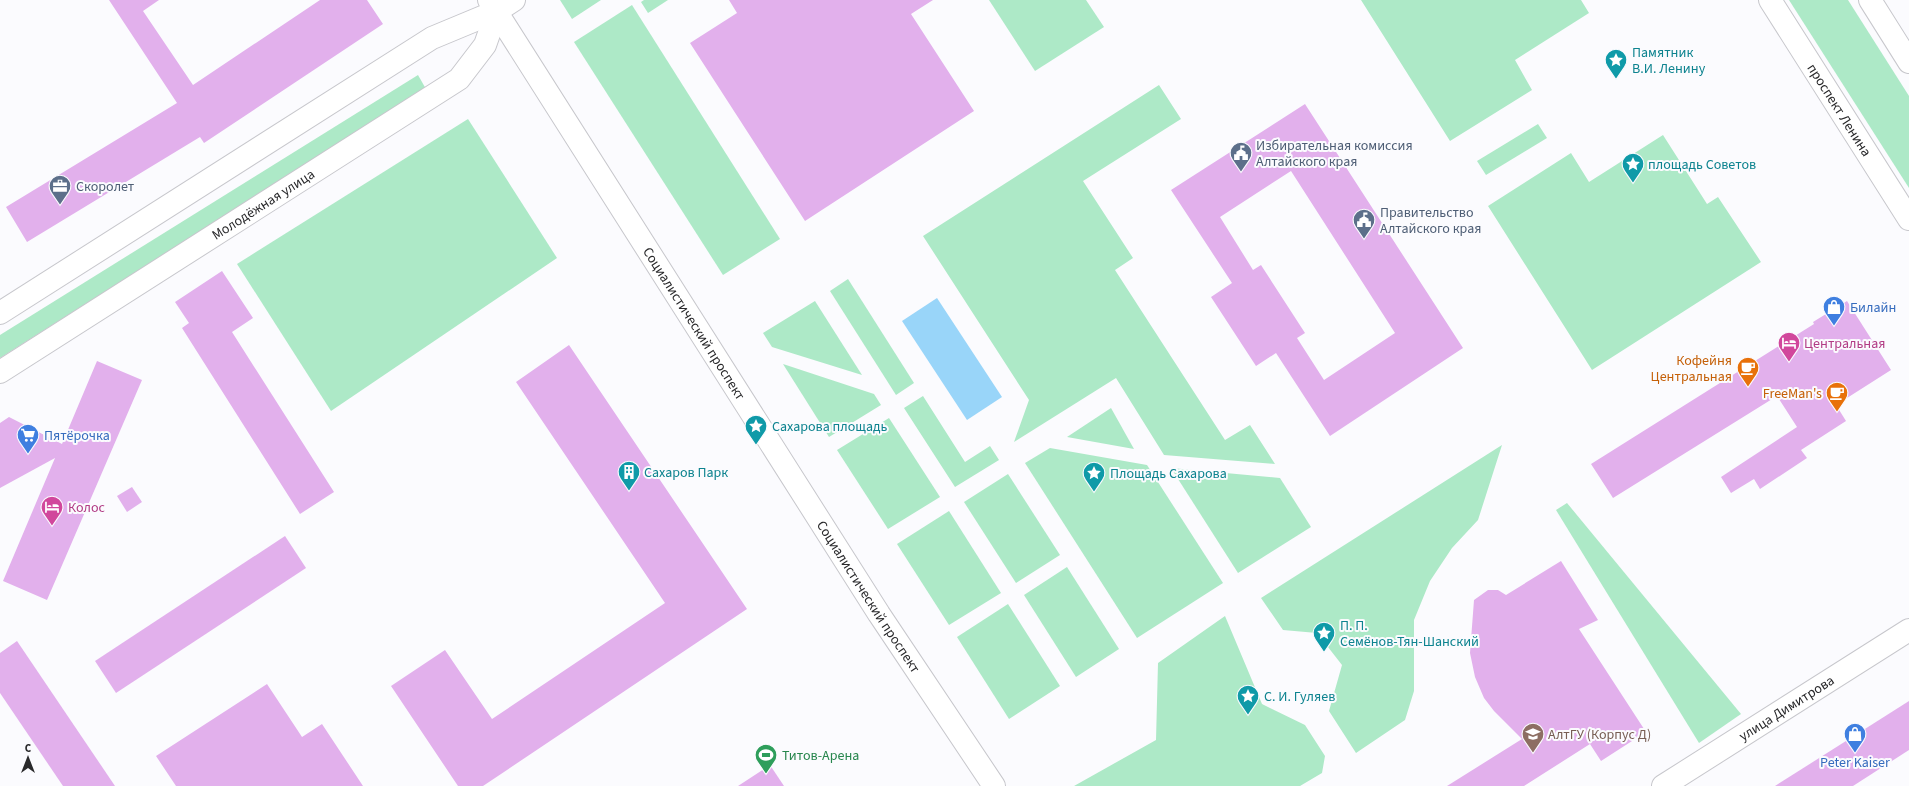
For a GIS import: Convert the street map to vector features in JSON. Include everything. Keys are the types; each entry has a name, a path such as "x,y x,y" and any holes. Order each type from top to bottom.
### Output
{"street":[{"name":"проспект Ленина","path":"1770,0 1909,219"},
{"path":"1870,0 1908,56"},
{"path":"0,314 432,38 500,4"},
{"name":"Молодёжная улица","path":"0,372 459,79 485,45 500,4"},
{"name":"Социалистический проспект","path":"500,4 875,607 994,786"},
{"name":"улица Димитрова","path":"1663,786 1909,630"}],"green space":[{"path":"560,0 601,0 572,19"},
{"path":"644,0 668,0 648,13 641,2"},
{"path":"989,0 1086,0 1104,27 1035,71"},
{"path":"1361,0 1581,0 1589,13 1515,60 1532,90 1450,141"},
{"path":"1789,0 1848,0 1909,96 1909,188"},
{"path":"632,5 780,239 723,275 574,42"},
{"path":"418,75 426,89 0,358 0,335"},
{"path":"1159,85 1181,119 1083,181 1133,258 1115,270 1225,440 1250,425 1275,464 1164,455 1116,378 1014,442 1029,400 923,236"},
{"path":"468,119 557,258 331,411 237,264"},
{"path":"1538,124 1547,138 1486,175 1477,161"},
{"path":"1663,135 1707,204 1718,197 1761,262 1592,370 1488,206 1571,153 1589,182"},
{"path":"848,279 914,383 896,395 830,291"},
{"path":"815,301 862,375 772,347 763,333"},
{"path":"783,364 874,394 881,405 829,437"},
{"path":"923,396 965,462 990,446 999,460 955,487 904,408"},
{"path":"1111,408 1134,449 1067,437"},
{"path":"889,418 940,497 888,529 837,450"},
{"path":"1502,445 1478,520 1452,548 1430,581 1414,620 1414,691 1405,720 1356,753 1329,711 1342,665 1317,633 1283,630 1261,598"},
{"path":"1050,448 1147,465 1223,583 1137,638 1025,463"},
{"path":"1171,468 1280,478 1311,527 1238,573"},
{"path":"1008,474 1060,555 1016,583 964,502"},
{"path":"1567,503 1741,714 1699,743 1556,510"},
{"path":"949,511 1001,593 949,625 897,544"},
{"path":"1067,567 1119,649 1076,677 1024,595"},
{"path":"1008,604 1060,686 1009,719 957,637"},
{"path":"1225,616 1262,704 1305,725 1325,756 1322,773 1300,786 1074,786 1156,740 1158,663"}],"water":[{"path":"937,298 1002,397 967,420 902,321"}],"building":[{"path":"109,0 159,0 143,11 193,85 320,0 367,0 383,24 204,143 200,137 27,242 6,207 177,103"},
{"path":"729,0 933,0 911,14 974,111 805,221 690,43 737,13"},
{"path":"1305,104 1463,348 1330,436 1276,353 1256,366 1211,297 1232,283 1171,190","holes":["1291,171 1395,333 1324,380 1297,338 1305,333 1261,265 1253,270 1220,217"]},
{"path":"222,271 253,318 232,332 334,492 300,514 182,328 189,323 175,302"},
{"path":"1847,301 1891,370 1836,405 1846,421 1801,450 1807,458 1760,489 1754,479 1731,493 1721,477 1797,427 1777,396 1613,498 1591,464 1814,324 1813,322"},
{"name":"Сахаров Парк","path":"569,345 747,609 483,786 458,786 391,686 445,650 492,719 665,603 516,382"},
{"name":"Колос","path":"97,361 142,380 47,600 3,581 55,458 0,488 0,423 9,417 62,444"},
{"path":"132,487 142,502 127,512 117,496"},
{"path":"285,536 306,568 116,693 95,661"},
{"path":"1561,561 1598,620 1579,629 1646,732 1601,761 1590,744 1524,786 1447,786 1522,739 1494,711 1484,698 1475,677 1470,653 1474,600 1488,590 1498,590 1506,595"},
{"path":"17,641 115,786 63,786 0,693 0,653"},
{"path":"267,684 302,737 322,724 363,786 176,786 156,756"},
{"path":"1909,701 1909,750 1853,786 1775,786"},
{"name":"Титов-Арена","path":"770,765 784,786 738,786"}],"place":[{"name":"Памятник В.И. Ленину","path":"1616,80"},
{"name":"Избирательная комиссия Алтайского края","path":"1241,172"},
{"name":"площадь Советов","path":"1633,184"},
{"name":"Скоролет","path":"60,206"},
{"name":"Правительство Алтайского края","path":"1364,240"},
{"name":"Билайн","path":"1834,326"},
{"name":"Центральная","path":"1789,362"},
{"name":"Кофейня Центральная","path":"1748,388"},
{"name":"FreeMan's","path":"1837,412"},
{"name":"Сахарова площадь","path":"756,446"},
{"name":"Пятёрочка","path":"28,454"},
{"name":"Сахаров Парк","path":"629,492"},
{"name":"Площадь Сахарова","path":"1094,492"},
{"name":"Колос","path":"52,526"},
{"name":"П. П. Семёнов-Тян-Шанский","path":"1324,652"},
{"name":"С. И. Гуляев","path":"1248,716"},
{"name":"АлтГУ (Корпус Д)","path":"1533,754"},
{"name":"Peter Kaiser","path":"1855,754"},
{"name":"Титов-Арена","path":"766,774"}]}
